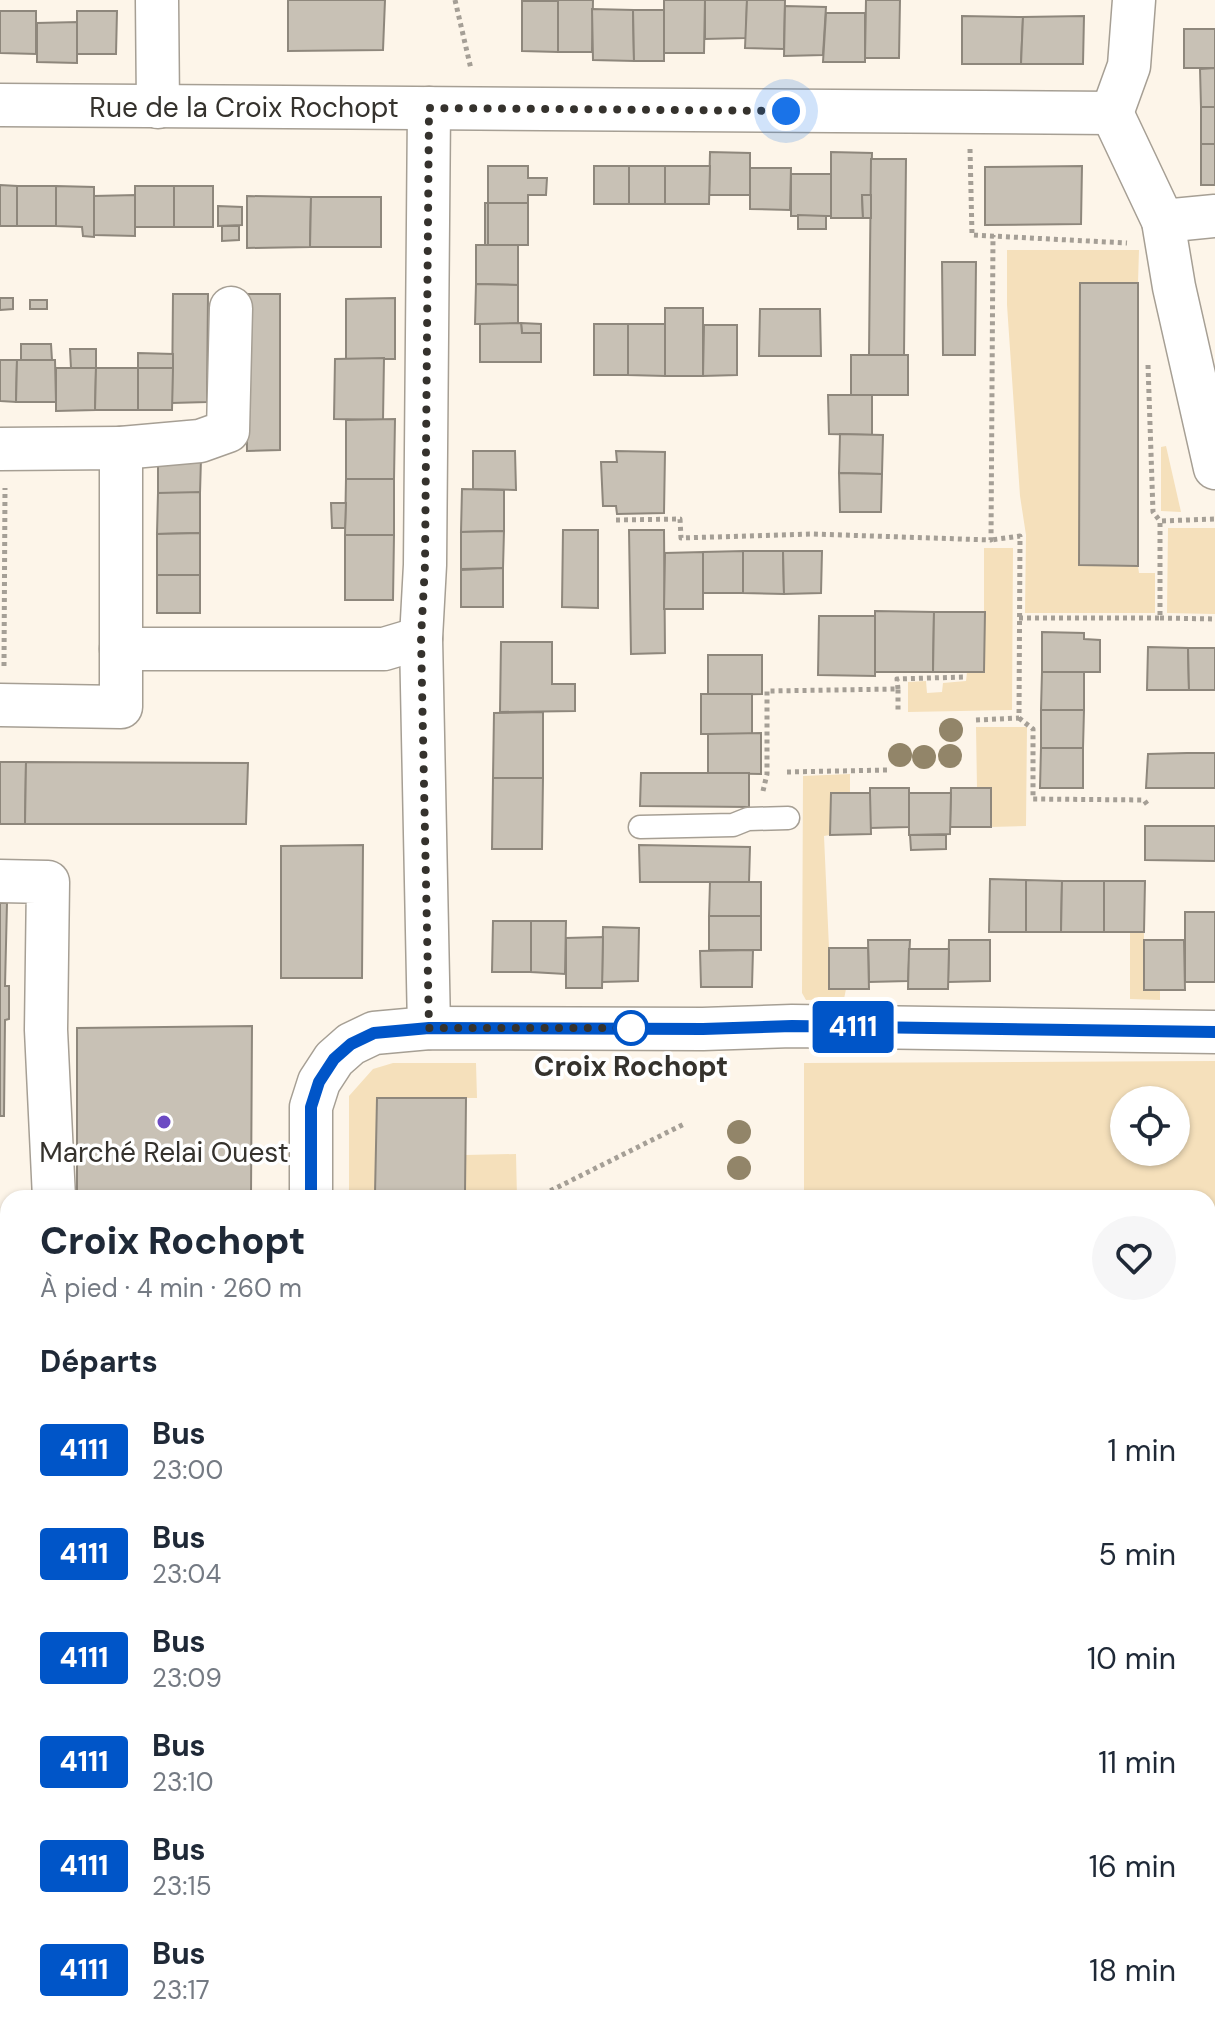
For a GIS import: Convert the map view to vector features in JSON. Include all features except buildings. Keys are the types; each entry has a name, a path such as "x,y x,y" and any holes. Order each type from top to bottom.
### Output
{"street":[{"path":"157,0 158,107"},
{"path":"1134,0 1129,66 1112,113 1165,233 1215,468"},
{"name":"Rue de la Croix Rochopt","path":"0,105 1112,113"},
{"path":"429,108 425,565 421,638 429,1028"},
{"path":"1165,233 1215,216"},
{"path":"2,463 200,441 228,431 231,308"},
{"path":"2,690 121,707 121,448"},
{"path":"121,649 314,663 421,638"},
{"path":"0,881 48,882 46,1030 54,1190"},
{"path":"311,1190 311,1107 319,1082 334,1059 351,1044 374,1033 429,1028 703,1029 792,1026 1215,1032"}],"lane":[{"path":"640,827 733,825 748,819 788,818"}],"path":[{"path":"455,0 481,109"},
{"path":"970,112 972,235 1165,233"},
{"path":"991,540 993,235"},
{"path":"1147,357 1153,512 1160,521 1160,618"},
{"path":"2,463 2,690"},
{"path":"616,520 680,519 681,538 813,534 991,540 1020,536 1019,718"},
{"path":"1160,521 1215,519"},
{"path":"1019,618 1215,619"},
{"path":"898,712 897,679 964,677"},
{"path":"762,795 767,774 767,691 898,689"},
{"path":"976,720 1019,718 1033,729 1033,799 1144,800 1149,807"},
{"path":"787,772 887,770"},
{"path":"552,1190 684,1124"}],"shaded area":[{"path":"1007,250 1139,250 1138,283 1080,283 1079,565 1138,566 1139,573 1155,573 1155,613 1025,613 1026,535 1020,496 1007,305"},
{"path":"1166,446 1181,512 1161,511 1161,447"},
{"path":"1168,528 1215,528 1215,614 1167,613"},
{"path":"984,548 1013,548 1012,710 908,712 908,682 926,681 927,693 942,692 943,683 966,681 967,672 984,672"},
{"path":"976,727 1027,727 1026,826 991,827 991,788 977,788"},
{"path":"850,774 850,794 830,835 824,836 829,948 846,989 844,999 806,1000 802,993 803,776"},
{"path":"1130,932 1144,932 1144,990 1160,990 1160,1000 1130,999"},
{"path":"1215,1061 1215,1190 804,1190 804,1063"},
{"path":"393,1063 476,1063 477,1098 377,1098 375,1190 349,1190 349,1096 373,1069"},
{"path":"516,1154 517,1190 465,1190 465,1155"}],"bus line":[{"name":"4111","path":"311,1190 311,1107 319,1082 334,1059 351,1044 374,1033 429,1028 703,1029 792,1026 1215,1032"}],"place":[{"name":"Croix Rochopt","path":"631,1028"},
{"name":"Marché Relai Ouest","path":"164,1122"}],"route":[{"path":"631,1028 429,1028 421,638 425,565 429,108 786,111"}]}
